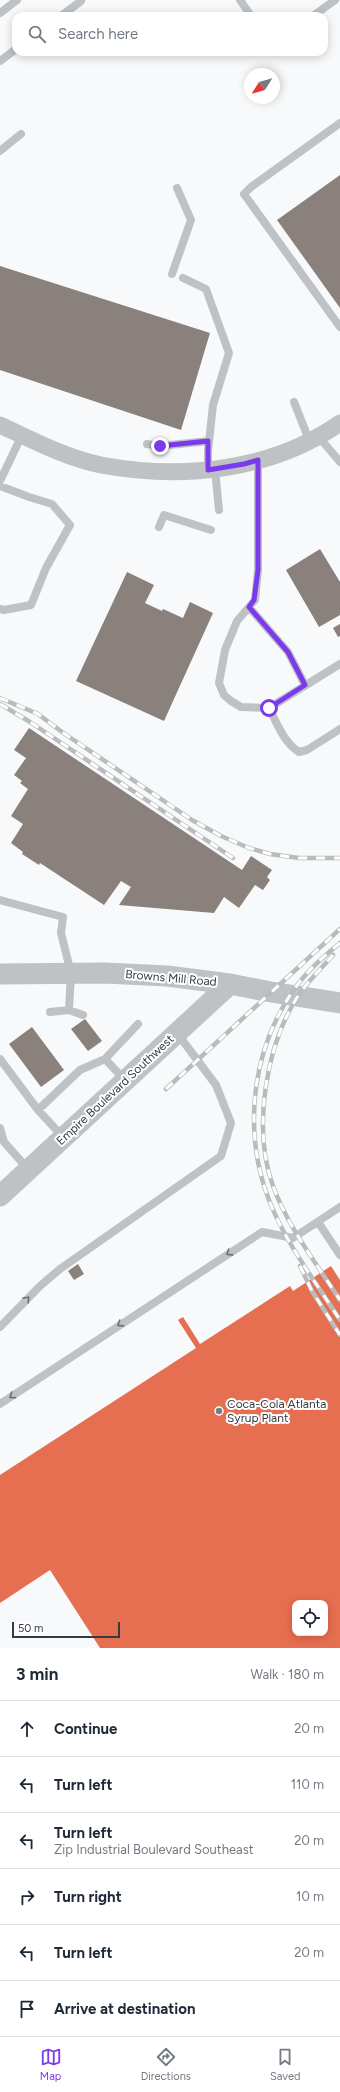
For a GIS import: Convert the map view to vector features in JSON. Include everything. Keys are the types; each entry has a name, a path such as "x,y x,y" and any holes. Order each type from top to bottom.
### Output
{"street":[{"path":"0,425 48,447 100,464 152,472 196,472 244,464 291,449 340,423"},
{"name":"Browns Mill Road","path":"0,974 71,973 167,976 230,984 340,1003"},
{"name":"Empire Boulevard Southwest","path":"0,1196 230,984"}],"lane":[{"path":"0,13 17,0"},
{"path":"66,12 81,1 80,0"},
{"path":"240,0 248,12"},
{"path":"318,12 335,0"},
{"path":"0,61 12,52"},
{"path":"340,123 251,187 244,194 340,327"},
{"path":"0,151 20,134"},
{"path":"172,274 191,220 177,188"},
{"path":"183,278 206,289 229,353 213,404 208,441 219,510"},
{"path":"294,402 314,438 340,462"},
{"path":"0,481 22,435"},
{"path":"147,444 160,446 208,441"},
{"path":"258,460 258,570 254,600 237,621 225,650 219,683 224,694 231,702 242,707 269,708 340,664"},
{"path":"0,486 52,504 70,525 46,568 31,605 4,610 0,609"},
{"path":"159,527 164,515 211,530"},
{"path":"249,607 288,652 305,685"},
{"path":"269,708 292,748 299,752 307,750 340,729"},
{"path":"0,900 63,917 61,933 71,973 69,1010"},
{"path":"50,1012 69,1010 83,1015"},
{"path":"38,1110 80,1070 105,1059 138,1024"},
{"path":"0,1328 40,1286 60,1269 221,1156 231,1123 216,1085 177,1033"},
{"path":"105,1059 125,1080"},
{"path":"0,1060 38,1110 63,1138"},
{"path":"0,1128 4,1142 28,1170"},
{"path":"0,1404 262,1232 293,1238 340,1207"},
{"path":"318,1222 340,1255"}],"building: Shops":[{"name":"Coca-Cola Atlanta Syrup Plant","path":"331,1266 340,1280 340,1648 100,1648 50,1570 0,1603 0,1475 196,1348 178,1320 183,1317 200,1344 290,1286 293,1291"}],"building: Industry":[{"path":"340,175 340,308 277,220"},
{"path":"0,266 210,333 181,430 0,370"},
{"path":"320,549 340,582 340,615 319,627 286,570"},
{"path":"127,572 154,585 145,603 183,618 190,602 213,613 164,721 76,681"},
{"path":"340,624 340,636 338,637 333,628"},
{"path":"29,728 242,870 251,856 272,870 267,877 270,880 263,890 255,885 239,908 224,897 214,913 119,905 131,887 121,881 104,905 40,863 39,865 22,854 23,852 11,843 23,824 11,816 28,789 20,783 22,781 14,775 26,758 14,750"},
{"path":"85,1019 102,1041 88,1051 71,1029"},
{"path":"32,1027 64,1070 41,1087 9,1044"},
{"path":"78,1264 84,1274 74,1280 68,1271"}],"railway":[{"path":"0,698 38,714 62,732 192,820 221,836 249,848 270,854 299,858 340,858"},
{"path":"0,704 30,722 233,858"},
{"path":"166,1089 340,929"},
{"path":"340,943 322,958 305,976 280,1011 269,1037 261,1063 256,1090 254,1118 256,1146 261,1173 269,1200 283,1231 340,1320"},
{"path":"333,955 302,990 287,1016 270,1063 263,1114 267,1163 273,1186 279,1201 294,1230 340,1300"},
{"path":"300,1266 312,1291 340,1335"}],"place":[{"name":"Coca-Cola Atlanta Syrup Plant","path":"219,1411"}],"route":[{"path":"160,446 208,441 208,470 258,460 258,570 254,600 249,607 288,652 305,685 269,708"}]}
